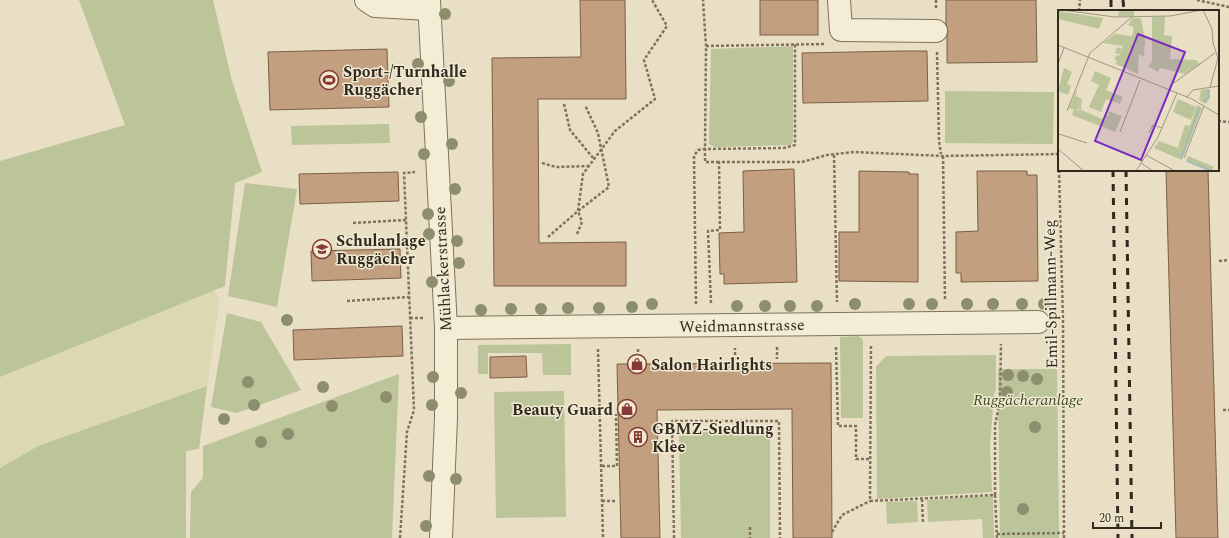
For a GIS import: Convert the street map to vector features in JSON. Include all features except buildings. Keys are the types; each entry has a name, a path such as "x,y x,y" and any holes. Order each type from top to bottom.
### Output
{"street":[{"path":"366,0 375,6 429,5"},
{"path":"839,0 841,30 936,31"},
{"name":"Mühlackerstrasse","path":"429,5 446,328 446,418 441,538"},
{"name":"Weidmannstrasse","path":"446,328 1038,322"}],"path":[{"path":"577,234 582,222 578,211 583,174 615,132 655,99 644,60 667,26 652,0"},
{"path":"703,0 706,46 705,162 802,162 827,155 854,152 942,155 1058,154"},
{"path":"936,0 939,141 942,155 945,323"},
{"path":"1079,10 1080,0"},
{"path":"1197,0 1229,7"},
{"path":"706,46 828,44 841,30"},
{"path":"704,326 694,156 698,150 705,149 784,148 794,145 795,44"},
{"path":"564,104 570,130 594,159"},
{"path":"548,237 609,187 598,133 585,105"},
{"path":"1219,121 1229,122"},
{"path":"834,155 838,324"},
{"path":"704,326 708,231 720,230 719,162"},
{"path":"542,163 556,167 589,166"},
{"name":"Emil-Spillmann-Weg","path":"1059,171 1063,321 1064,538"},
{"path":"400,538 407,432 414,410 404,173 419,172"},
{"path":"353,223 406,220"},
{"path":"1219,261 1229,260"},
{"path":"347,301 410,297"},
{"path":"410,318 426,318"},
{"path":"997,538 995,495 995,425 1000,402 1001,322"},
{"path":"870,501 871,324"},
{"path":"598,327 603,538"},
{"path":"638,344 638,361"},
{"path":"828,346 836,346 838,426 856,426 856,459 871,458"},
{"path":"735,347 735,360"},
{"path":"777,347 777,359"},
{"path":"1223,410 1229,410"},
{"path":"602,466 617,466 616,414"},
{"path":"674,538 672,421 779,421 780,538"},
{"path":"832,532 842,515 870,501 995,495"},
{"path":"922,499 924,523"},
{"path":"602,501 617,501"},
{"path":"750,528 750,538"},
{"path":"997,534 1064,533"}],"shaded area":[{"path":"212,289 220,300 207,386 38,446 0,468 0,376"}],"green space":[{"path":"79,0 213,0 232,81 262,172 235,183 225,286 0,377 0,161 125,125"},
{"path":"793,46 793,141 791,145 715,147 709,144 711,49"},
{"path":"945,91 1054,92 1053,144 945,143"},
{"path":"389,124 390,143 292,145 291,126"},
{"path":"245,183 297,189 277,307 228,296"},
{"path":"227,313 261,322 301,390 237,413 211,407"},
{"path":"858,336 862,338 863,342 863,418 841,418 840,337"},
{"path":"571,344 571,375 543,375 542,353 488,353 488,374 478,374 478,345"},
{"path":"996,355 996,389 994,395 990,445 992,492 877,499 876,367 886,356"},
{"name":"Ruggächeranlage","path":"998,369 1057,369 1059,538 1000,538"},
{"path":"399,374 392,538 190,538 191,492 203,478 203,446"},
{"path":"207,386 199,449 186,451 186,538 0,538 0,468 38,446"},
{"path":"564,391 566,517 496,518 494,392"},
{"path":"679,431 770,431 770,538 681,538"},
{"path":"993,496 994,538 983,538 982,519 928,522 927,500"},
{"path":"917,501 918,522 887,524 886,502"}],"railway":[{"path":"1111,0 1111,10"},
{"path":"1123,0 1124,10"},
{"path":"1113,171 1118,538"},
{"path":"1126,171 1132,538"}],"place":[{"name":"Sport-/Turnhalle Ruggächer","path":"329,80"},
{"name":"Schulanlage Ruggächer","path":"322,249"},
{"name":"Salon Hairlights","path":"637,364"},
{"name":"Beauty Guard","path":"627,409"},
{"name":"GBMZ-Siedlung Klee","path":"638,437"}]}
